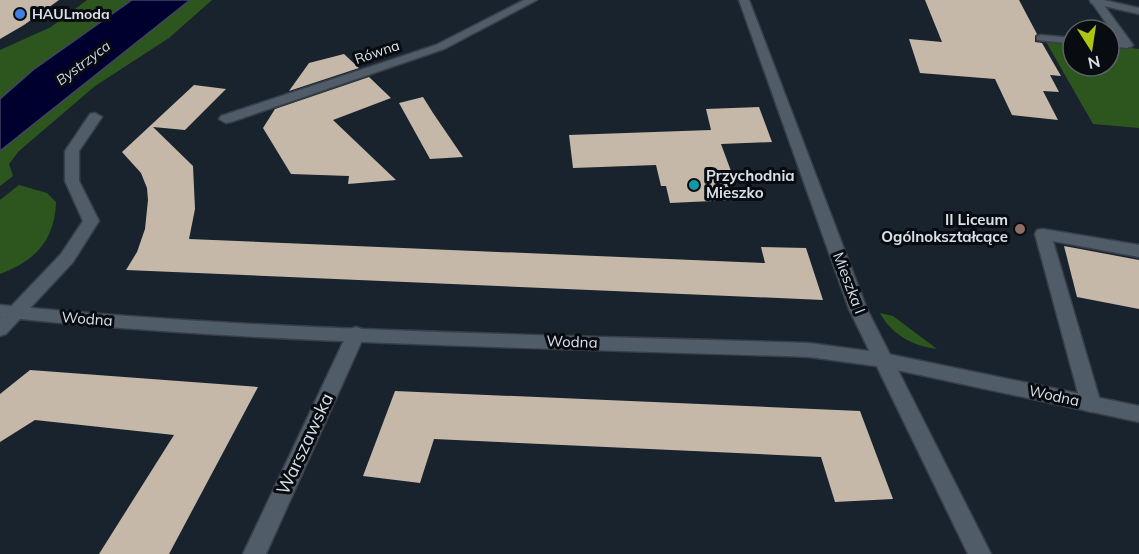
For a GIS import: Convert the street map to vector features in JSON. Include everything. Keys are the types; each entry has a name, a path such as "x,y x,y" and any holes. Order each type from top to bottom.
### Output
{"street":[{"name":"Równa","path":"226,119 440,47 532,0"},
{"name":"Mieszka I","path":"744,0 858,309 980,554"},
{"path":"1095,0 1139,11"},
{"path":"1095,0 1108,18"},
{"path":"1121,37 1127,45 1121,45"},
{"path":"1041,38 1061,40"},
{"path":"0,329 7,312 68,258 91,221 72,181 72,152 95,117"},
{"path":"1091,404 1043,234 1139,251"},
{"name":"Wodna","path":"7,312 88,320 356,334 809,350 883,360 1139,414"},
{"name":"Warszawska","path":"254,554 356,334"}],"green space":[{"path":"87,0 212,0 169,38 95,86 19,151 9,164 13,176 0,186 0,50 51,27"},
{"path":"1045,40 1061,41 1061,68"},
{"path":"1121,47 1139,49 1139,128 1093,124 1067,78 1121,78"},
{"path":"19,185 47,193 56,202 55,215 47,238 33,256 0,274 0,200"},
{"path":"880,313 893,316 937,349 904,338 885,321"}],"water":[{"name":"Bystrzyca","path":"132,0 190,0 0,151 0,99 33,70"}],"building":[{"name":"HAULmoda","path":"0,0 59,0 0,39"},
{"path":"925,0 1019,0 1037,34 1035,42 1042,43 1061,76 1050,75 1059,92 1043,91 1058,120 1012,115 995,79 920,73 909,39 942,42"},
{"path":"344,54 359,68 289,91 309,63"},
{"path":"369,77 391,98 333,120 396,180 348,184 349,176 291,174 263,128 275,109"},
{"path":"194,85 226,89 185,130 153,127 193,166 195,209 189,239 765,263 761,247 806,248 823,300 126,270 137,252 145,229 148,200 147,188 141,173 122,152"},
{"path":"423,97 463,157 430,159 399,103"},
{"path":"759,107 772,142 721,144 735,182 727,183 733,200 670,203 666,186 661,186 656,165 573,168 569,135 711,130 706,109"},
{"path":"1064,246 1139,260 1139,309 1077,297"},
{"path":"30,370 258,387 169,554 99,554 174,435 35,420 0,442 0,394"},
{"path":"395,391 860,411 893,499 835,502 821,457 434,439 420,483 363,476"}],"place":[{"name":"HAULmoda","path":"20,14"},
{"name":"Przychodnia Mieszko","path":"694,185"},
{"name":"II Liceum Ogólnokształcące","path":"1020,229"}]}
